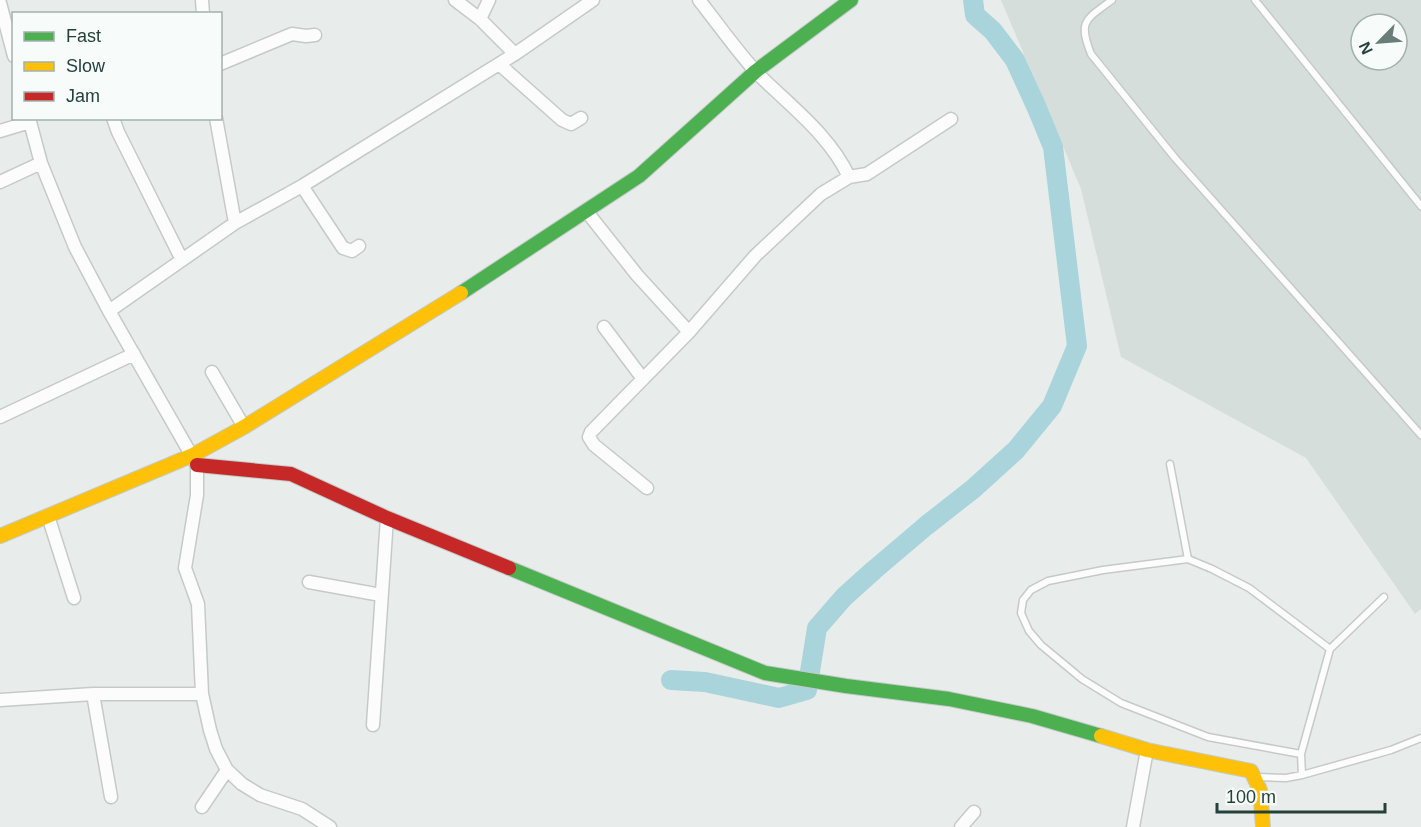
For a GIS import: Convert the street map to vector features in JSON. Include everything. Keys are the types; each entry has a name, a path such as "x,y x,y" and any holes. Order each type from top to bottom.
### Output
{"street":[{"path":"455,0 480,19 515,54"},
{"path":"480,19 489,0"},
{"path":"109,311 235,223 302,186 499,64 593,0"},
{"path":"699,0 756,71 814,128 842,162 849,177"},
{"path":"0,536 195,460 244,427 460,294 639,176 756,71 851,0"},
{"path":"0,3 12,48"},
{"path":"222,63 292,34 315,35"},
{"path":"499,64 562,120 571,124 581,118"},
{"path":"647,488 594,445 589,437 591,432 689,332 754,256 821,194 849,177 867,174 951,119"},
{"path":"0,131 30,120 41,162 75,247 195,460 197,495 185,568 198,604 202,694 216,749 227,770 242,784 260,795 302,809 330,827"},
{"path":"114,120 182,260"},
{"path":"216,120 235,223"},
{"path":"0,182 41,162"},
{"path":"302,186 338,243 351,251 359,246"},
{"path":"587,212 637,274 689,332"},
{"path":"604,327 643,379"},
{"path":"0,417 134,354"},
{"path":"212,372 244,427"},
{"path":"195,460 291,474 387,518 765,672 846,686 961,701 1032,716 1147,750 1251,771 1256,777 1263,827"},
{"path":"48,516 74,598"},
{"path":"373,725 387,518"},
{"path":"309,582 381,595"},
{"path":"0,699 93,694 202,694"},
{"path":"93,694 111,797"},
{"path":"1133,827 1147,750"},
{"path":"202,807 227,770"},
{"path":"961,827 974,812"}],"lane":[{"path":"1112,0 1087,19 1083,34 1091,54 1175,158 1421,435"},
{"path":"1255,0 1421,206"},
{"path":"1170,464 1188,559"},
{"path":"1301,754 1208,737 1121,703 1082,679 1041,645 1029,631 1021,613 1023,600 1031,590 1048,581 1103,570 1188,559 1249,588 1330,649"},
{"path":"1302,775 1301,754 1330,649 1384,597"},
{"path":"1256,777 1302,775 1391,750 1421,738"}],"shaded area":[{"path":"1001,0 1421,0 1421,609 1415,614 1306,458 1121,357 1081,189"}],"waterway":[{"path":"671,680 705,682 779,698 807,690 817,628 844,597 874,570 973,489 1016,450 1052,406 1077,346 1053,147 1015,60 993,31 975,15 973,0"}],"traffic: fast":[{"path":"461,293 639,176 756,71 851,0"},
{"path":"509,568 765,673 949,699 1032,716 1101,736"}],"traffic: slow":[{"path":"0,536 193,455 244,427 461,293"},
{"path":"1101,736 1147,750 1251,771 1260,790 1263,827"}],"traffic: jam":[{"path":"197,465 291,474 387,518 509,568"}]}
